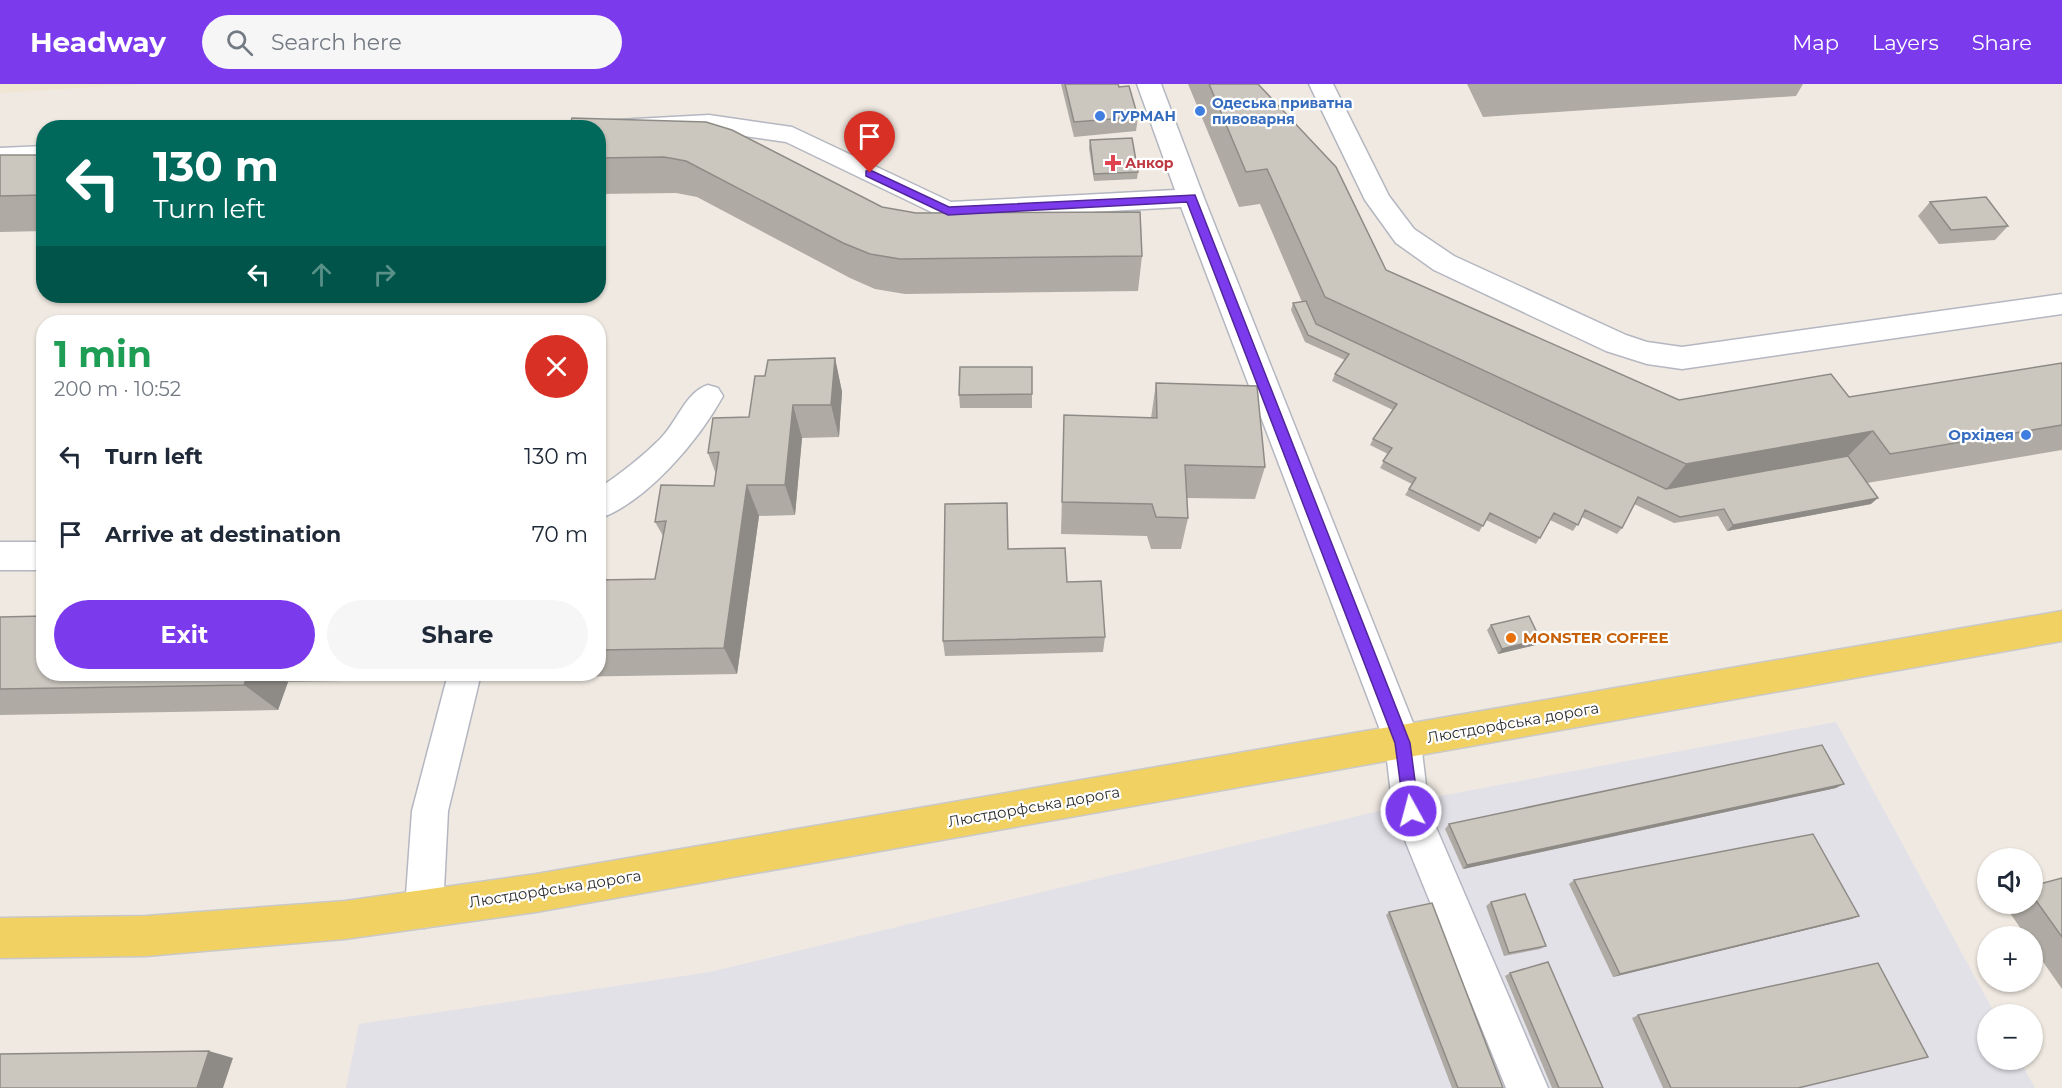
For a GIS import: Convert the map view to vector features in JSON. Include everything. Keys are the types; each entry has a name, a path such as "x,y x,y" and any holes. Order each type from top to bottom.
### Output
{"main road":[{"name":"Люстдорфська дорога","path":"0,938 146,936 345,920 536,893 2062,626"}],"street":[{"path":"1149,84 1191,198 1403,743 1411,811 1527,1088"},
{"path":"1321,84 1378,200 1404,236 1444,263 1616,343 1647,353 1682,358 2062,304"},
{"path":"606,129 709,123 792,135 948,211 1191,198"},
{"path":"0,156 36,154"},
{"path":"606,500 638,478 673,446 708,396"},
{"path":"0,556 36,556"},
{"path":"424,909 430,811 462,681"}],"shaded area":[{"path":"0,84 142,84 0,93"},
{"path":"1836,722 1977,981 1977,992 1983,992 1990,1004 1977,1004 1977,1070 2025,1070 2035,1088 346,1088 359,1024 710,972 1445,795"}],"building":[{"name":"ГУРМАН","path":"1065,84 1129,86 1138,117 1074,122"},
{"path":"1209,84 1258,84 1336,167 1386,270 1679,400 1831,374 1849,397 2062,363 2062,425 1890,454 1873,431 1686,464 1325,297 1267,169 1246,172"},
{"path":"572,118 706,122 732,130 882,207 916,213 1140,212 1142,256 900,259 870,254 843,243 686,161 664,157 606,158 606,120 571,120"},
{"name":"Анкор","path":"1132,138 1138,172 1094,174 1090,140"},
{"path":"0,155 36,155 36,195 0,196"},
{"path":"1986,197 2008,226 1951,230 1930,202"},
{"path":"1306,301 1316,324 1666,489 1848,456 1878,498 1733,525 1724,509 1680,517 1638,497 1622,528 1585,510 1578,525 1554,513 1540,538 1490,513 1483,526 1409,489 1416,478 1383,461 1392,448 1373,439 1397,404 1335,374 1349,354 1308,335 1293,303"},
{"path":"835,358 831,405 793,405 785,485 747,485 724,648 606,650 606,580 655,579 666,521 655,522 661,485 714,486 719,452 708,453 713,418 749,417 755,376 765,376 768,360"},
{"path":"960,367 1032,367 1032,394 959,395"},
{"path":"1156,383 1257,386 1265,467 1185,465 1188,518 1156,517 1152,504 1062,502 1064,415 1157,418"},
{"path":"1007,503 1008,549 1065,548 1067,582 1101,581 1105,637 943,641 945,504"},
{"path":"36,616 36,681 245,681 244,685 0,689 0,617"},
{"name":"MONSTER COFFEE","path":"1529,616 1540,639 1502,649 1491,625"},
{"path":"1822,745 1844,784 1467,865 1449,824"},
{"path":"1813,834 1859,916 1620,974 1574,880"},
{"path":"2062,878 2062,937 2043,910 2043,883"},
{"path":"1525,894 1546,946 1509,953 1491,902"},
{"path":"1432,903 1503,1088 1458,1088 1389,912"},
{"path":"1548,962 1603,1088 1559,1088 1510,973"},
{"path":"1878,963 1928,1057 1798,1088 1671,1088 1638,1015"},
{"path":"209,1051 197,1088 0,1088 0,1054"}],"place":[{"name":"Одеська приватна пивоварня","path":"1200,111"},
{"name":"ГУРМАН","path":"1100,116"},
{"name":"Анкор","path":"1113,163"},
{"name":"Орхідея","path":"2026,435"},
{"name":"MONSTER COFFEE","path":"1511,638"}],"route":[{"path":"870,173 948,211 1191,198 1403,743 1411,811"}]}
